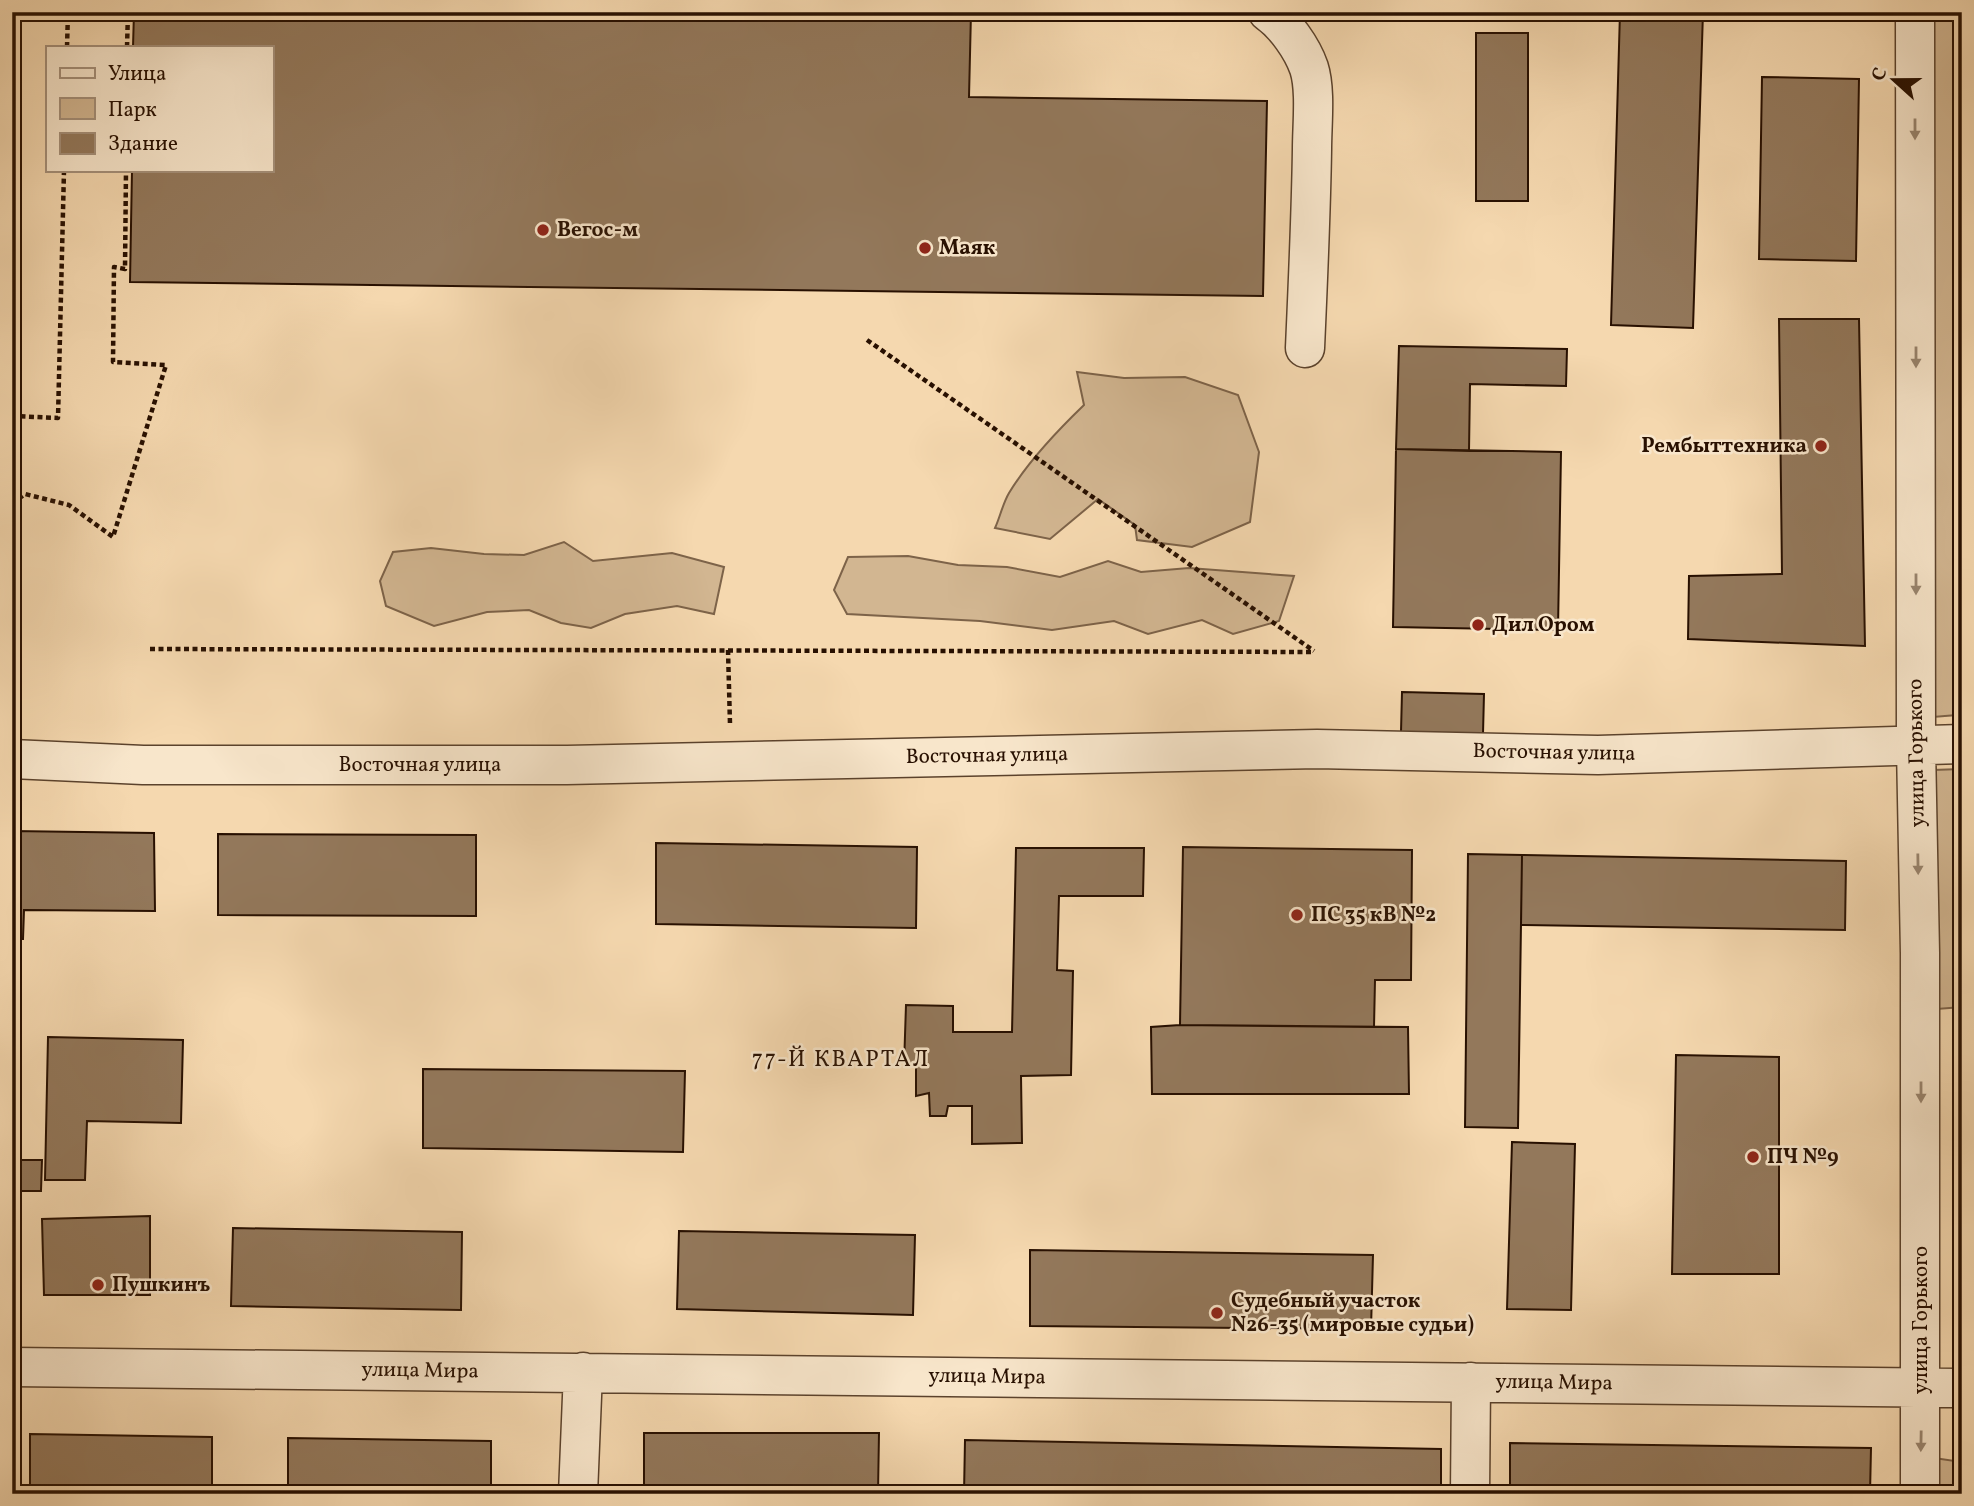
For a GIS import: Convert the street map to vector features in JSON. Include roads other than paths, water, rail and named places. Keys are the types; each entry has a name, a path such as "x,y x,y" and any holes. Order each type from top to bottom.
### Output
{"street":[{"path":"1268,12 1296,43 1309,69 1312,103 1311,186 1305,348"},
{"name":"улица Горького","path":"1915,12 1920,1494"},
{"name":"Восточная улица","path":"12,759 156,765 567,765 1317,749 1598,755 1962,744"},
{"name":"улица Мира","path":"12,1367 1962,1388"},
{"path":"578,1494 583,1372"},
{"path":"1469,1494 1471,1382"}],"place":[{"name":"Вегос-м","path":"543,230"},
{"name":"Маяк","path":"925,248"},
{"name":"Рембыттехника","path":"1821,446"},
{"name":"Дил Ором","path":"1478,625"},
{"name":"ПС 35 кВ №2","path":"1297,915"},
{"name":"ПЧ №9","path":"1753,1157"},
{"name":"Пушкинъ","path":"98,1285"},
{"name":"Судебный участок N26-35 (мировые судьи)","path":"1217,1313"}],"district":[{"name":"77-Й КВАРТАЛ","path":"841,1060"}]}
